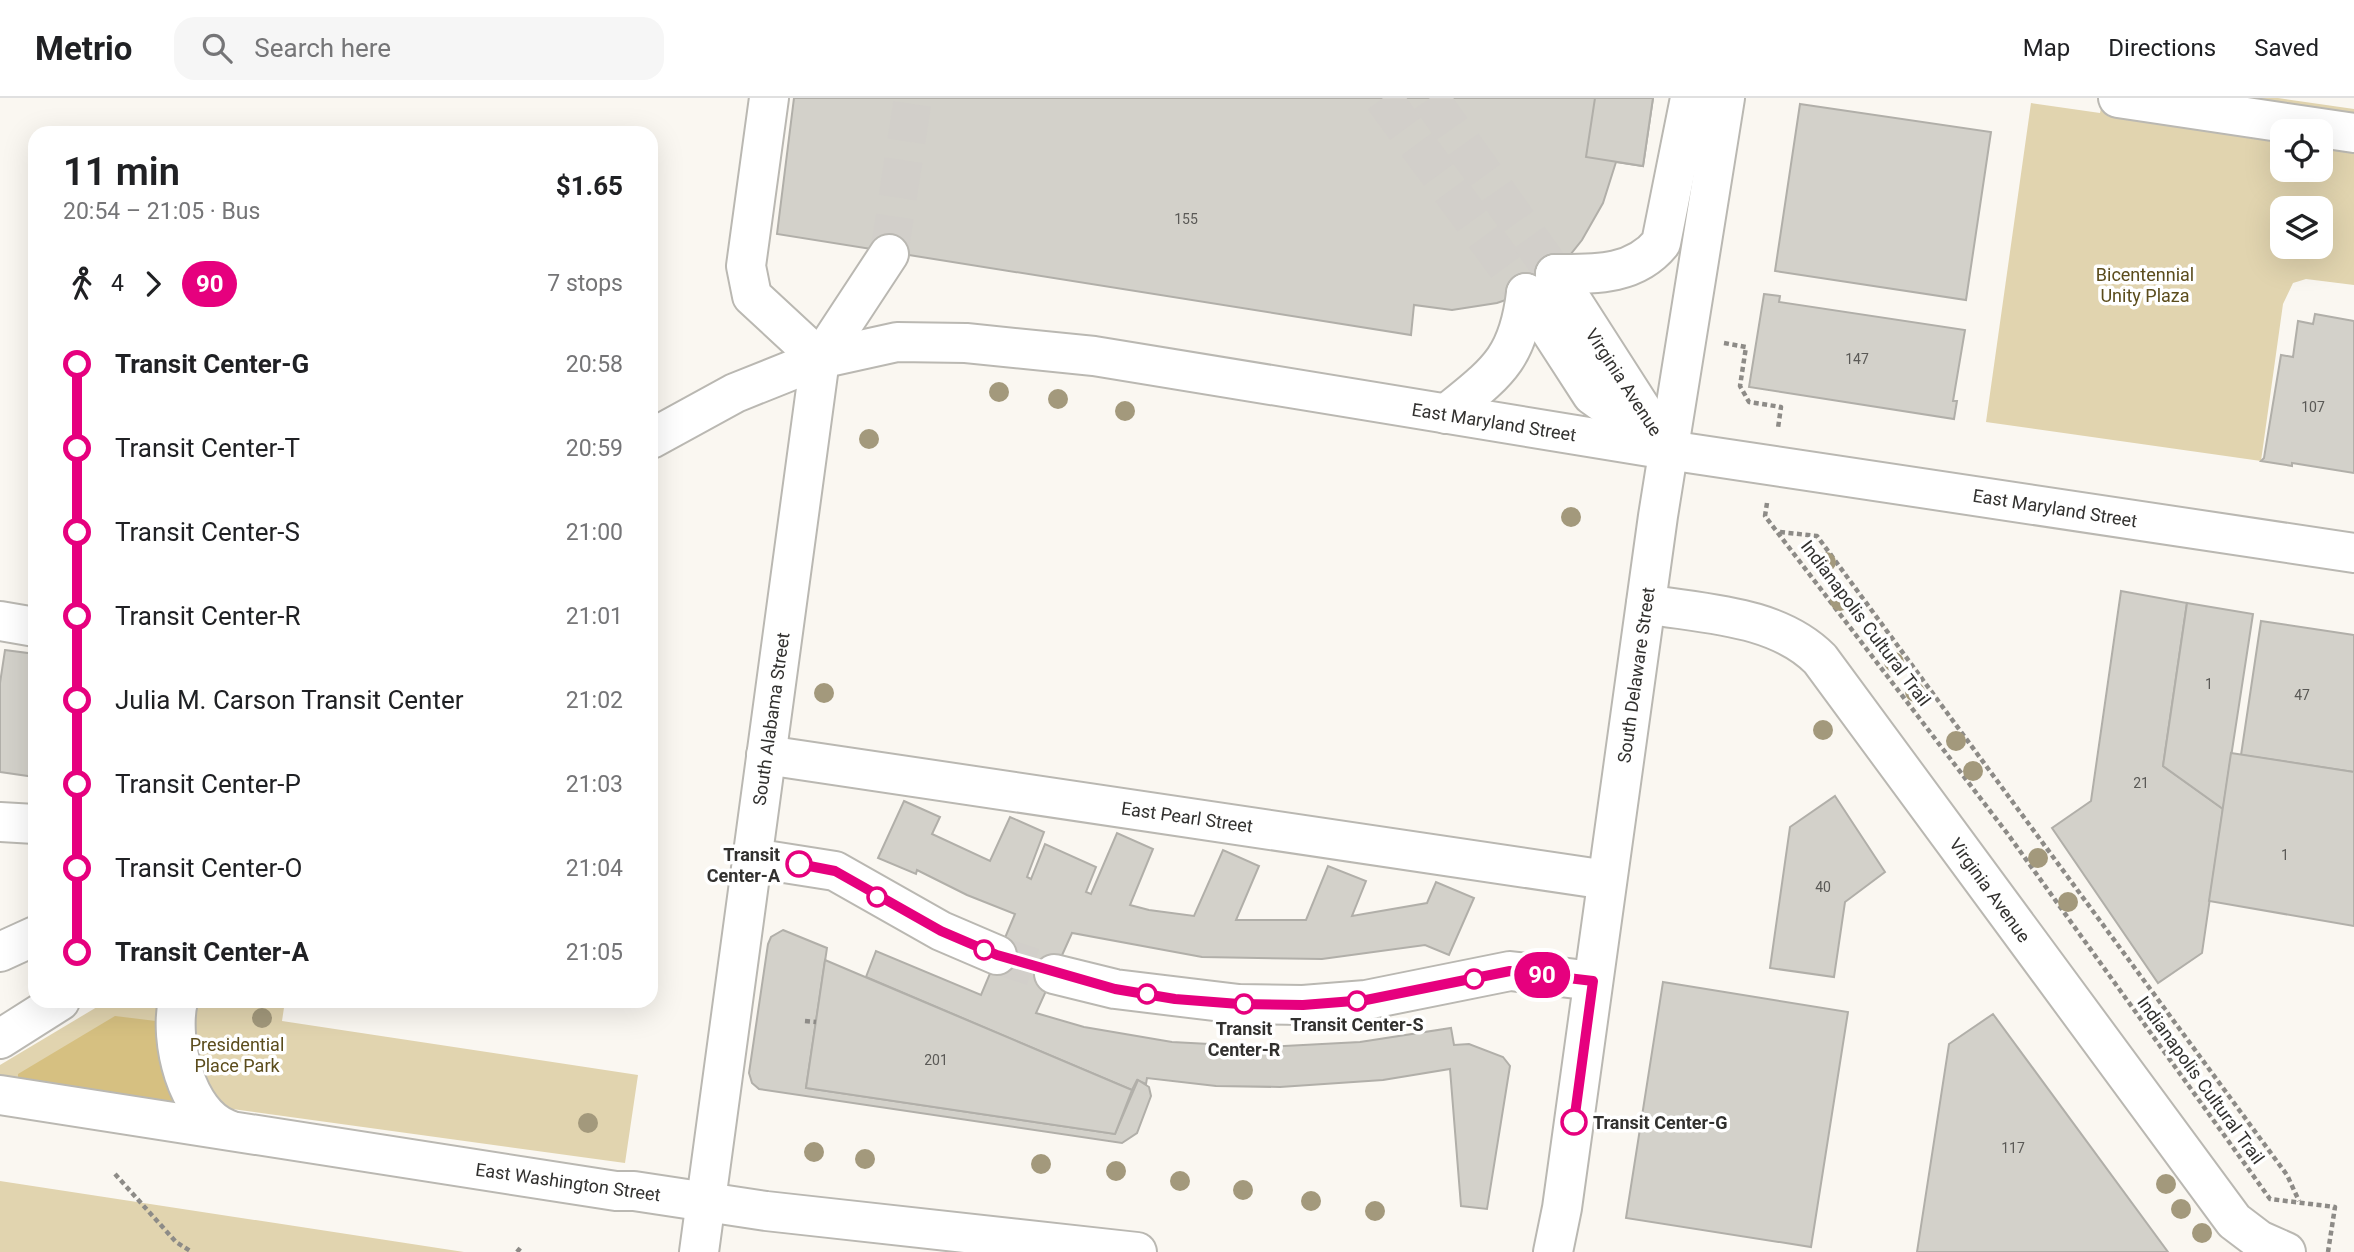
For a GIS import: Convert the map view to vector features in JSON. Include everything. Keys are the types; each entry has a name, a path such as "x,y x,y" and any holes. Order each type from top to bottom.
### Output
{"main road":[{"path":"769,98 749,230 748,276 752,296 820,359"},
{"path":"1446,414 1494,374 1507,358 1541,284 1615,271 1649,257 1661,243 1690,98"},
{"name":"South Delaware Street","path":"1553,1252 1668,450 1725,98"},
{"path":"2118,98 2354,134"},
{"name":"South Alabama Street","path":"699,1252 820,359 889,254"},
{"name":"Virginia Avenue","path":"1541,284 1592,396 1668,450"},
{"path":"820,359 825,320"},
{"name":"East Maryland Street","path":"658,435 734,393 820,359 906,341 1027,348 1668,450 2354,553"},
{"name":"Virginia Avenue","path":"1646,604 1771,628 1795,639 1820,659 2229,1214 2259,1240 2286,1252"},
{"path":"0,621 28,626"},
{"name":"East Pearl Street","path":"766,755 1607,880"},
{"path":"0,822 28,824"},
{"path":"752,858 835,871 930,926 997,955"},
{"path":"0,952 28,939"},
{"path":"1054,974 1139,993 1239,1004 1303,1005 1366,1000 1510,971 1593,981"},
{"path":"0,1039 49,1008"},
{"path":"178,1008 176,1036 182,1069 204,1112 227,1129"},
{"name":"East Washington Street","path":"0,1095 706,1203 1137,1252"}],"path":[{"path":"1728,343 1746,347 1740,386 1749,402 1781,407 1778,426"},
{"name":"Indianapolis Cultural Trail","path":"2300,1202 2287,1175 1817,536 1780,532 2007,832 2270,1199 2335,1206 2328,1252"},
{"path":"805,1020 816,1022"},
{"path":"114,1174 176,1242 192,1252"},
{"path":"517,1252 522,1246"}],"green space":[{"name":"Bicentennial Unity Plaza","path":"2103,98 2278,98 2354,109 2354,285 2306,279 2293,283 2283,304 2261,461 1986,422 2031,103 2100,113"},
{"name":"Presidential Place Park","path":"95,1008 284,1008 282,1021 638,1075 625,1163 0,1077 0,1065"},
{"path":"0,1181 464,1252 0,1252"}],"shaded area":[{"path":"115,1016 156,1021 163,1074 174,1102 18,1080 18,1074"}],"building":[{"path":"794,98 1653,98 1643,166 1616,162 1603,203 1582,240 1555,274 1526,293 1497,303 1452,310 1414,305 1411,335 777,234"},
{"path":"1595,98 1653,98 1643,166 1586,157"},
{"path":"1800,104 1991,132 1966,300 1775,271"},
{"path":"1764,294 1780,296 1779,302 1965,330 1953,401 1957,401 1954,419 1749,387"},
{"path":"2315,314 2354,321 2354,473 2261,461 2264,458 2281,355 2293,357 2298,321 2313,324"},
{"path":"2121,591 2187,603 2163,766 2223,809 2202,953 2158,983 2052,828 2091,801"},
{"path":"2187,603 2253,614 2223,809 2163,766"},
{"path":"2261,621 2354,635 2354,772 2241,755"},
{"path":"5,650 28,653 28,776 0,772 0,683"},
{"path":"2231,753 2354,772 2354,926 2209,901"},
{"path":"1835,796 1885,872 1845,902 1834,977 1770,968 1790,827"},
{"path":"904,801 940,817 932,834 990,861 1010,817 1044,832 1027,877 1031,879 1045,844 1096,867 1086,892 1091,894 1117,833 1153,849 1130,905 1149,910 1194,916 1223,850 1259,866 1236,920 1306,920 1328,866 1366,881 1352,916 1427,903 1436,882 1474,898 1449,955 1425,945 1322,959 1202,957 1072,933 1036,1013 1084,1027 1172,1042 1266,1047 1360,1042 1451,1028 1454,1045 1469,1044 1503,1057 1510,1066 1487,1209 1461,1206 1450,1069 1383,1080 1280,1087 1216,1086 1147,1078 1146,1084 1137,1080 1132,1090 866,977 876,951 981,995 1015,914 967,895 917,870 916,874 878,858"},
{"path":"783,930 827,948 806,1088 1115,1134 1138,1080 1149,1087 1151,1096 1137,1133 1122,1143 759,1089 752,1083 749,1073 768,944 771,937"},
{"path":"825,960 1132,1090 1115,1134 806,1088"},
{"path":"1663,982 1848,1012 1811,1247 1626,1218"},
{"path":"1993,1014 2168,1252 1917,1252 1949,1044"}],"tunnel":[{"path":"889,254 913,98"},
{"path":"1383,98 1526,293"},
{"path":"1430,98 1555,274"},
{"path":"997,955 1054,974"}],"bus line":[{"name":"90","path":"799,864 835,871 887,903 941,931 997,955 1054,974 1115,989 1175,999 1303,1005 1366,1000 1510,971 1593,981 1574,1122"}],"place":[{"name":"Transit Center-A","path":"799,864"},
{"name":"Transit Center-S","path":"1357,1001"},
{"name":"Transit Center-R","path":"1244,1004"},
{"name":"Transit Center-G","path":"1574,1122"}]}
